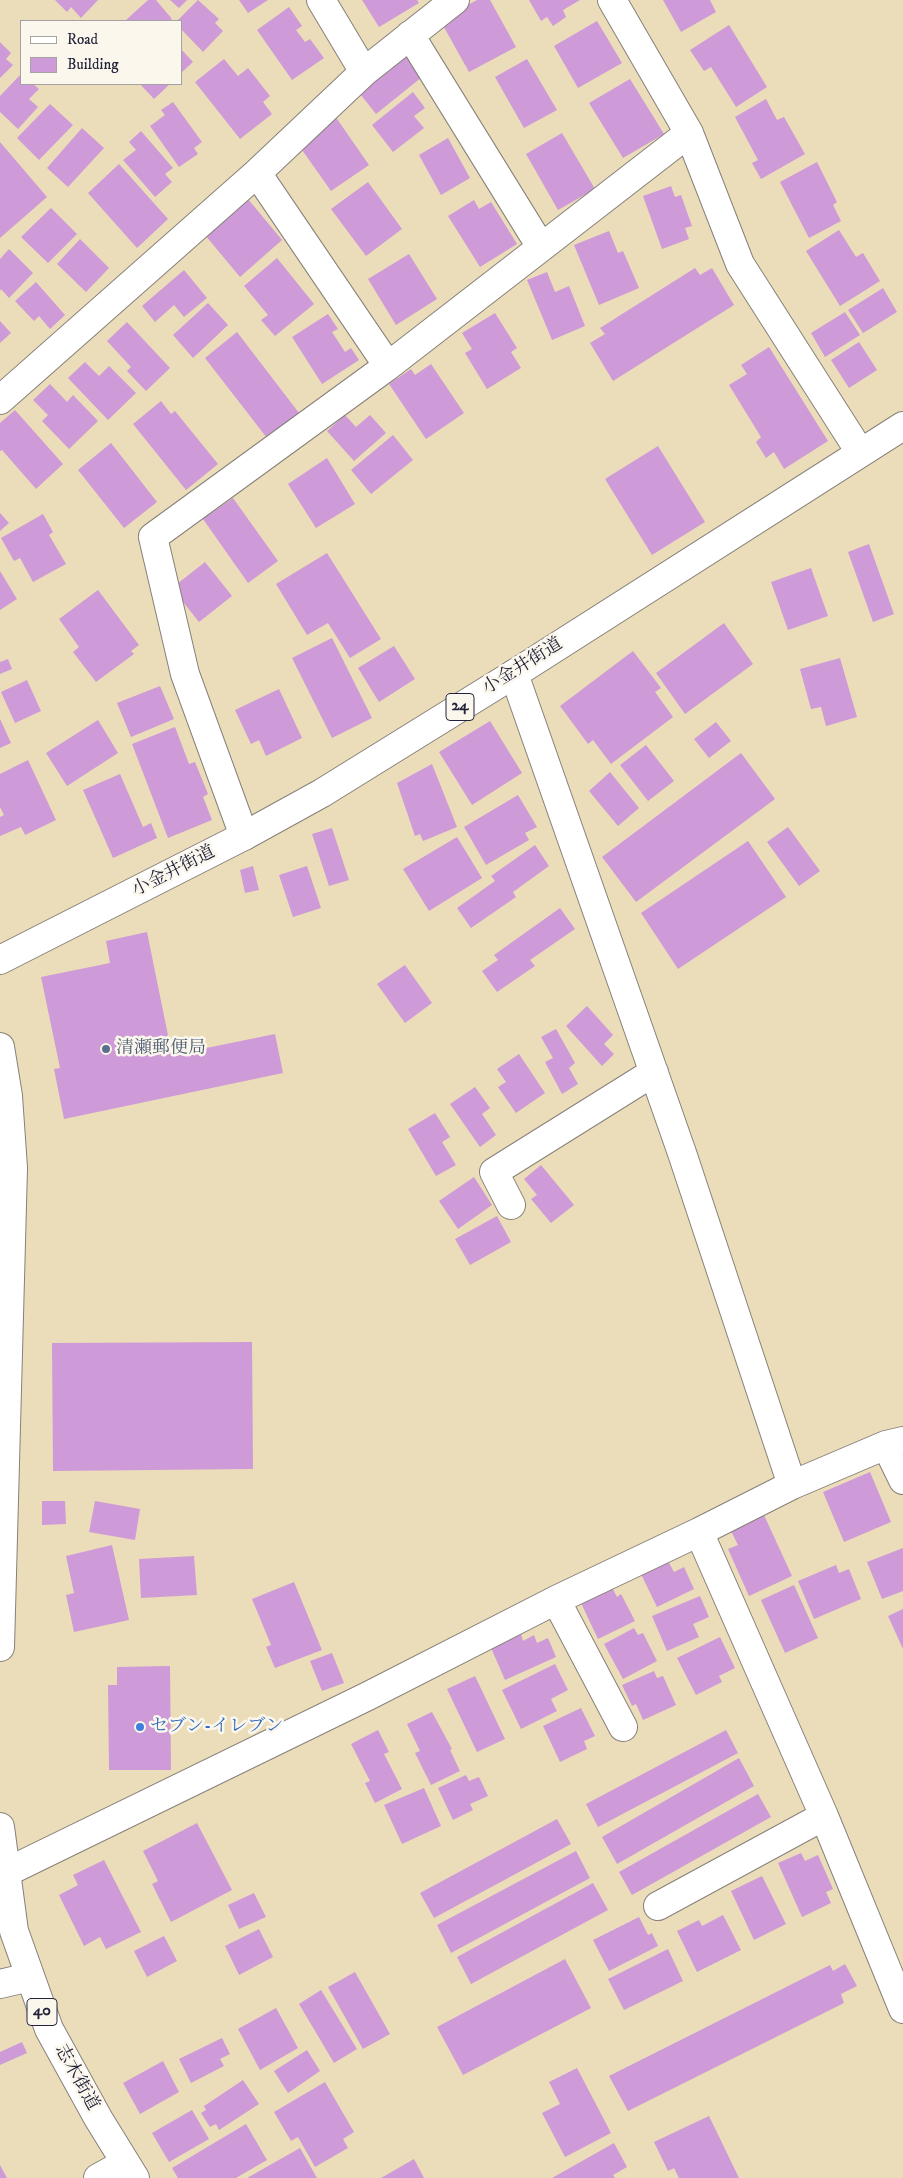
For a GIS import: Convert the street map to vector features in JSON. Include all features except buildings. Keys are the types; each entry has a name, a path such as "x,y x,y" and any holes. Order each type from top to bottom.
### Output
{"street":[{"path":"321,0 364,72"},
{"path":"0,400 257,173 364,72 455,0"},
{"path":"612,0 689,133 740,264 860,452"},
{"path":"410,35 541,247"},
{"path":"244,836 185,674 153,538 388,366 689,133"},
{"path":"257,173 388,366"},
{"name":"小金井街道","path":"0,960 244,836 322,793 514,674 903,426"},
{"path":"514,674 654,1072 792,1485"},
{"path":"0,1048 8,1096 12,1168 5,1277 0,1647"},
{"path":"511,1205 494,1172 654,1072"},
{"path":"5,1873 368,1696 556,1600 699,1532 792,1485 895,1443 903,1480"},
{"path":"699,1532 824,1816 903,2009"},
{"path":"556,1600 623,1727"},
{"path":"658,1906 824,1816"},
{"name":"志木街道","path":"0,1827 14,1931 48,2029 130,2170"},
{"path":"0,1984 30,1977"},
{"path":"98,2178 130,2170"}],"place":[{"name":"清瀬郵便局","path":"106,1049"},
{"name":"セブン-イレブン","path":"140,1727"}]}
